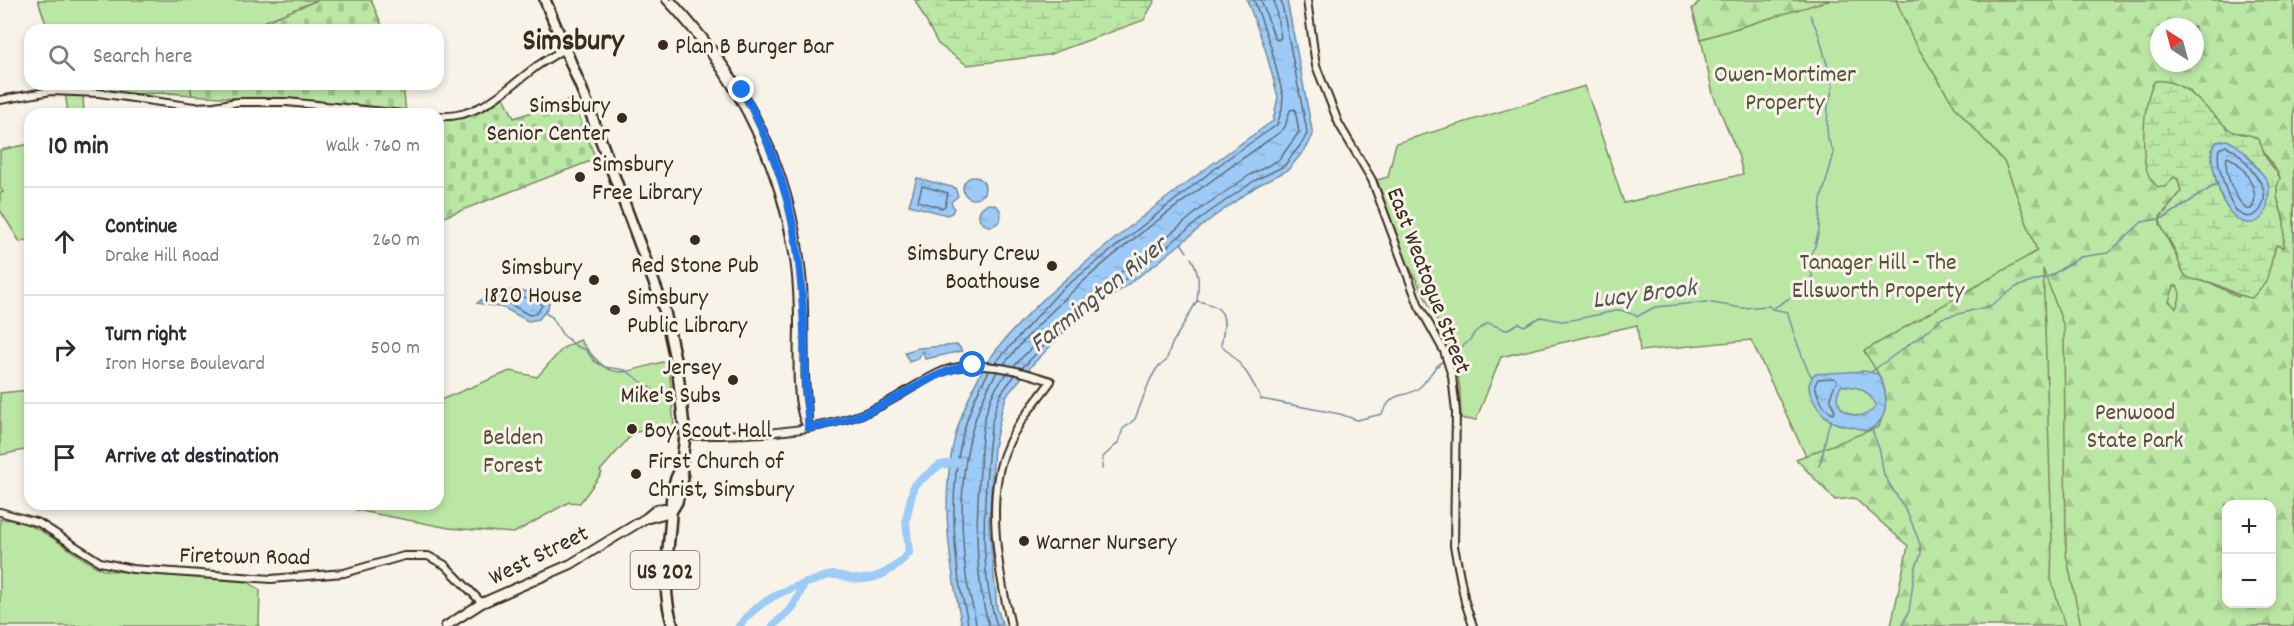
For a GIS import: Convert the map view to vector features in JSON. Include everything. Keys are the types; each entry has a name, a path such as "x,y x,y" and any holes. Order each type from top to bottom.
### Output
{"highway":[{"name":"US 202","path":"545,0 665,312 678,373 685,436 681,469 671,501 665,578 668,608 673,626"}],"main road":[{"name":"West Street","path":"446,626 482,603 571,564 662,508 671,512"}],"street":[{"path":"666,0 705,47 737,93 756,131 775,178 794,258 798,378 803,421 808,428"},
{"path":"671,0 718,56 742,90 757,116 780,172 793,217 802,286 808,428"},
{"name":"East Weatogue Street","path":"1306,0 1316,66 1339,124 1372,180 1419,306 1444,351 1452,376 1456,412 1454,546 1465,602 1473,626"},
{"path":"444,116 462,115 477,110 565,48"},
{"path":"0,100 51,91 99,93 194,107 238,102 287,102 345,108"},
{"path":"685,436 770,432 835,423 864,414 941,372 961,367 984,366 1028,374 1051,381 1012,436 1004,455 998,484 997,540 1011,626"},
{"name":"Firetown Road","path":"0,512 39,524 100,562 132,568 271,579 344,573 404,556 428,556 445,565 482,603"}],"green space":[{"path":"38,0 318,0 259,24 46,24"},
{"path":"318,0 371,0 381,24 259,24"},
{"path":"915,0 1155,0 1144,20 1048,55 967,65 938,44"},
{"path":"1701,0 1830,0 1701,39 1692,9"},
{"path":"1773,0 2294,0 2294,626 2054,626 2030,537 1813,471 1751,340 1640,351 1637,325 1501,357 1476,420 1461,419 1456,364 1447,340 1406,260 1377,180 1388,177 1396,143 1585,86 1624,203 1743,174 1738,154 1713,94 1701,39 1777,16"},
{"name":"Penwood State Park","path":"1896,0 2294,0 2294,626 2081,626 2066,554 2064,327 2043,269 2052,538 2051,579 2065,626 1891,626 1908,546 1854,498 1835,500 1796,459 1879,427 1885,404 1884,387 1864,351 2037,251 2005,163 1955,107 1913,40","holes":["2161,81 2189,90 2229,130 2243,133 2260,143 2280,178 2277,195 2284,222 2283,247 2276,245 2273,257 2238,297 2211,283 2186,276 2160,224 2160,217 2181,192 2178,179 2174,177 2170,180 2146,111 2152,85","2174,286 2177,286 2180,291 2176,308 2169,301"]},
{"path":"2155,81 2177,85 2196,98 2230,130 2253,136 2260,142 2280,178 2277,195 2284,222 2283,247 2276,245 2266,282 2252,298 2206,281 2191,279 2182,270 2160,218 2181,192 2178,179 2174,177 2165,187 2158,187 2150,178 2144,156 2145,114","holes":["2212,149 2246,153 2268,182 2231,213 2217,182"]},
{"path":"65,90 191,90 192,95 169,93 83,95 84,108 67,108"},
{"path":"191,90 404,90 405,108 360,108 192,95"},
{"path":"504,97 514,118 572,99 596,159 444,217 444,119 474,115"},
{"path":"24,145 24,241 20,242 0,210 0,193 3,192 0,188 0,150"},
{"name":"Belden Forest","path":"580,340 600,364 617,372 667,361 674,428 634,432 600,471 602,473 580,503 569,502 514,533 449,528 356,510 444,510 444,398 510,371 537,377 563,348"},
{"path":"24,391 24,450 0,455 0,393"},
{"path":"0,519 29,525 42,531 103,570 248,582 260,590 259,626 0,626"}],"water":[{"name":"Farmington River","path":"1247,0 1287,0 1313,135 1307,147 1288,170 1257,186 1212,218 1157,263 1065,331 1007,395 994,447 989,523 997,608 1003,626 962,626 949,547 947,493 954,440 974,387 984,367 1000,345 1058,286 1125,230 1273,121 1278,97 1265,48"},
{"path":"2227,140 2245,153 2268,183 2269,194 2266,209 2263,216 2254,223 2242,222 2236,218 2228,209 2219,190 2212,152 2216,142"},
{"path":"974,177 982,180 985,188 982,196 974,199 966,196 963,188 966,180"},
{"path":"917,178 955,188 958,196 951,202 954,208 952,213 947,215 909,205"},
{"path":"990,204 998,207 1001,215 998,223 990,226 982,223 979,215 982,207"},
{"path":"516,290 536,293 549,302 548,308 539,319 528,321 504,308 477,303 492,292"},
{"path":"958,345 962,351 925,359 923,351 917,359 909,362 905,352 919,348"},
{"path":"1864,371 1878,374 1886,398 1880,421 1865,431 1837,424 1829,419 1817,407 1810,392 1809,387 1814,374","holes":["1841,386 1861,389 1869,396 1876,405 1870,412 1855,415 1842,408 1837,394"]}],"waterway":[{"path":"1774,308 1810,285 1812,275 1809,257 1815,246 1819,230 1821,200 1834,153 1828,139 1827,128 1828,105 1833,87 1819,35 1810,15"},
{"name":"Lucy Brook","path":"1871,372 1942,318 1990,306 2016,287 2050,276 2080,257 2108,253 2142,222 2164,218 2218,183"},
{"name":"Lucy Brook","path":"1181,243 1187,252"},
{"name":"Lucy Brook","path":"1191,258 1198,279 1197,301 1214,306 1222,314 1224,327 1221,345 1244,370 1261,399 1340,414 1357,420 1382,414 1391,400 1420,387 1436,366 1443,361"},
{"path":"1102,469 1103,457 1118,443 1123,429 1135,419 1150,380 1157,368 1166,361 1172,344 1197,301"},
{"name":"Lucy Brook","path":"1450,357 1470,340 1475,332 1488,323 1506,330 1519,323 1524,326 1541,317 1561,321 1620,310 1638,316 1655,307 1707,302 1742,308 1769,306 1772,309 1788,312 1798,345 1812,377"},
{"path":"545,313 552,317 562,334 576,346 586,350 594,361 605,367 625,370 659,394"},
{"path":"1819,466 1831,420"},
{"path":"1872,430 1880,451 1884,475 1909,516 1920,544 1921,554 1915,569 1909,611 1902,626"},
{"path":"739,626 763,603 792,588 829,575 854,579 872,578 898,564 909,553 906,520 914,485 940,465 961,462"},
{"path":"773,626 793,607 805,583"}],"place":[{"name":"Plan B Burger Bar","path":"663,45"},
{"name":"Simsbury Senior Center","path":"622,118"},
{"name":"Simsbury Free Library","path":"580,177"},
{"name":"Red Stone Pub","path":"695,240"},
{"name":"Simsbury Crew Boathouse","path":"1052,266"},
{"name":"Simsbury 1820 House","path":"594,280"},
{"name":"Simsbury Public Library","path":"615,310"},
{"name":"Jersey Mike's Subs","path":"733,380"},
{"name":"Boy Scout Hall","path":"632,429"},
{"name":"First Church of Christ, Simsbury","path":"636,474"},
{"name":"Warner Nursery","path":"1024,541"}],"district":[{"name":"Simsbury","path":"573,39"}],"route":[{"path":"742,90 757,116 773,153 793,217 802,286 808,428 864,414 941,372 973,365"}],"park label":[{"name":"Owen-Mortimer Property","path":"1785,87"},
{"name":"Tanager Hill - The Ellsworth Property","path":"1878,275"}]}
